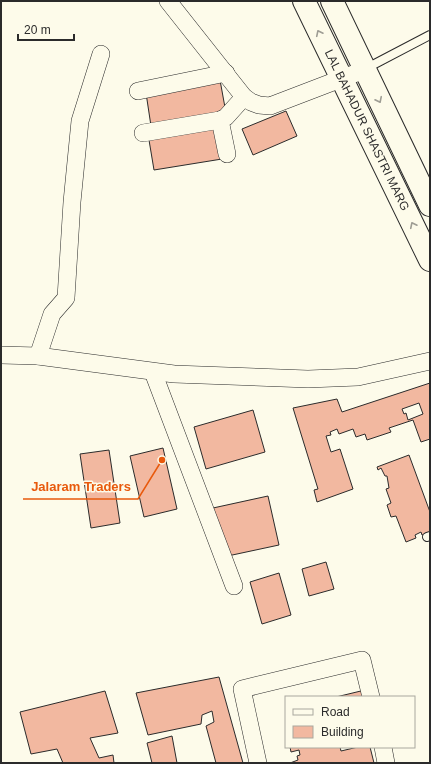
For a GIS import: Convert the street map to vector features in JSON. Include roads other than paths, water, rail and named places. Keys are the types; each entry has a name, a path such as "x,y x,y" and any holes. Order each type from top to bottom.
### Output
{"main road":[{"name":"LAL BAHADUR SHASTRI MARG","path":"304,1 430,260"},
{"name":"LAL BAHADUR SHASTRI MARG","path":"332,1 430,205"}],"street":[{"path":"168,1 244,97 251,102 270,106 364,70"},
{"path":"38,356 52,314 66,298 72,202 80,121 101,54"},
{"path":"138,90 226,74"},
{"path":"143,133 220,120 226,117 244,97"},
{"path":"220,120 227,154"},
{"path":"1,355 38,356 174,374 308,379 358,377 430,361"},
{"path":"153,372 234,586"},
{"path":"258,763 242,689 362,660 371,696"},
{"path":"383,748 386,763"}],"lane":[{"path":"364,70 430,35"}],"place":[{"name":"Jalaram Traders","path":"162,460"}]}
